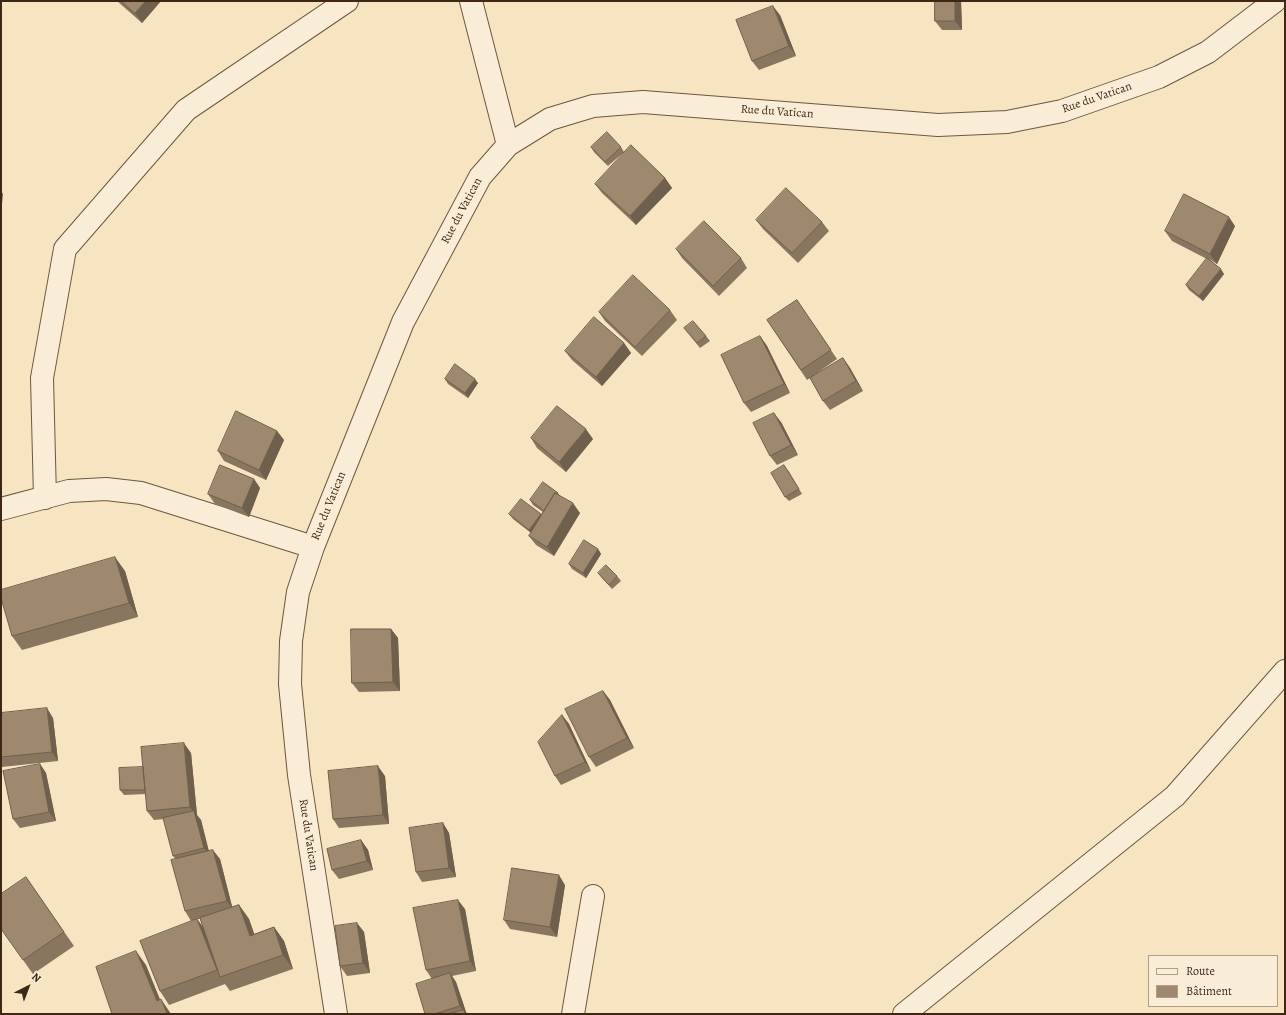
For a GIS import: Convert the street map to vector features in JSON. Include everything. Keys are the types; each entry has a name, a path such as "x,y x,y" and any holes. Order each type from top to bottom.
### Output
{"street":[{"path":"45,498 42,378 65,249 186,110 347,1"},
{"path":"472,1 508,145"},
{"name":"Rue du Vatican","path":"336,1014 299,775 290,684 291,641 298,592 313,547 403,322 480,176 508,145 550,119 592,106 643,102 938,125 1007,122 1062,111 1158,77 1208,52 1276,1"},
{"path":"1,509 69,492 106,489 141,493 313,547"},
{"path":"904,1014 1175,796 1285,671"},
{"path":"573,1014 593,896"}],"building":[{"path":"121,1 146,1 135,13"},
{"path":"935,1 955,1 955,21 935,21"},
{"path":"773,6 789,46 752,61 736,20"},
{"path":"607,132 621,147 605,162 591,147"},
{"path":"631,145 665,178 630,216 595,184"},
{"path":"786,188 822,222 792,253 756,220"},
{"path":"1184,194 1229,217 1210,254 1165,231"},
{"path":"704,221 741,258 713,286 676,249"},
{"path":"1207,258 1221,269 1199,296 1186,285"},
{"path":"633,275 670,310 635,347 599,312"},
{"path":"797,300 831,350 801,370 767,320"},
{"path":"594,317 624,343 596,377 565,351"},
{"path":"693,321 706,336 697,343 684,328"},
{"path":"760,336 784,384 744,403 721,355"},
{"path":"843,358 856,381 823,401 810,378"},
{"path":"455,364 475,379 465,393 445,379"},
{"path":"557,406 586,429 559,462 531,438"},
{"path":"236,411 277,431 259,470 218,451"},
{"path":"774,413 791,445 770,456 753,423"},
{"path":"220,465 254,479 242,508 208,494"},
{"path":"784,465 799,489 785,497 771,473"},
{"path":"543,482 558,493 555,493 544,511 530,500"},
{"path":"555,493 573,503 547,547 529,536"},
{"path":"521,499 541,514 529,530 509,514"},
{"path":"584,540 598,549 583,573 569,564"},
{"path":"115,557 129,603 12,636 1,598 1,590"},
{"path":"606,565 617,576 609,585 598,573"},
{"path":"351,629 391,629 393,682 352,683"},
{"path":"603,691 627,738 589,757 565,709"},
{"path":"47,708 52,752 1,757 1,713"},
{"path":"562,715 585,762 555,776 538,742"},
{"path":"184,743 190,807 147,811 141,747"},
{"path":"40,764 49,812 13,819 3,771"},
{"path":"378,766 383,815 333,819 328,771"},
{"path":"143,767 145,790 120,790 119,768"},
{"path":"194,811 204,848 173,856 163,818"},
{"path":"443,823 449,868 416,872 409,828"},
{"path":"361,840 367,861 332,870 327,849"},
{"path":"213,850 227,901 185,911 171,860"},
{"path":"512,868 559,875 550,927 504,920"},
{"path":"26,877 64,932 23,960 1,929 1,894"},
{"path":"458,900 470,961 426,970 413,908"},
{"path":"239,905 250,936 274,927 283,955 220,977 200,918"},
{"path":"197,919 217,970 160,991 140,941"},
{"path":"357,923 363,963 340,966 335,926"},
{"path":"136,951 157,1001 161,999 167,1014 112,1014 96,967"},
{"path":"450,973 460,1006 434,1014 425,1014 416,984"},
{"path":"464,1010 465,1014 449,1014"}]}
